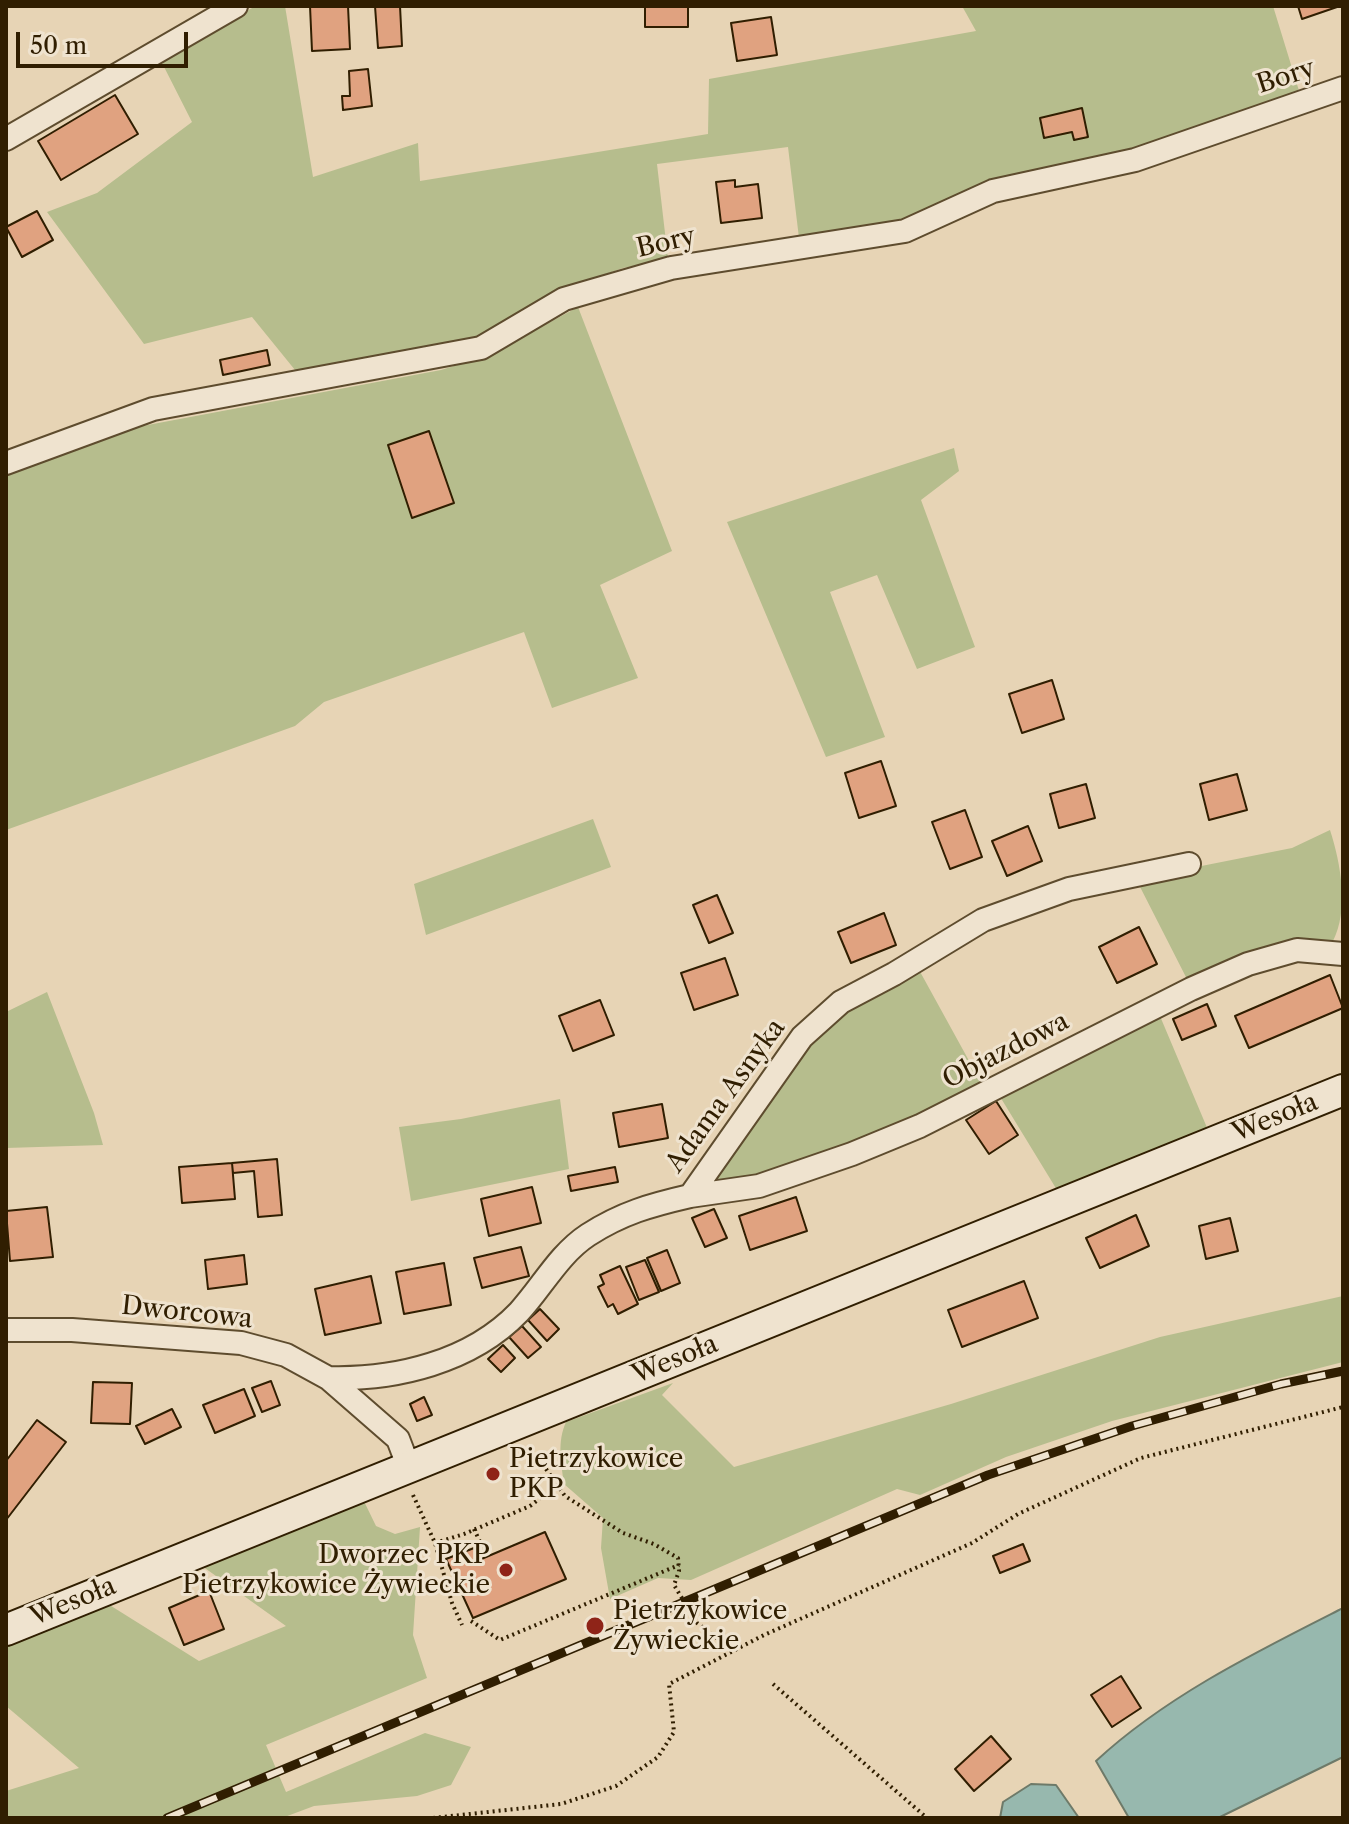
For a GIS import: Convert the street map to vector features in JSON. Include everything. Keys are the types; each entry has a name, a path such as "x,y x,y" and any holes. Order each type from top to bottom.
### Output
{"main road":[{"name":"Wesoła","path":"6,1630 411,1481 1343,1090"}],"street":[{"path":"6,139 236,6"},
{"name":"Bory","path":"6,463 153,409 481,348 564,299 671,268 905,231 993,191 1135,160 1343,88"},
{"name":"Adama Asnyka","path":"328,1378 359,1379 447,1361 484,1341 519,1312 545,1277 586,1236 638,1208 690,1196 802,1037 841,1002 983,920 1069,889 1189,864"},
{"name":"Objazdowa","path":"690,1196 759,1186 852,1154 920,1126 1191,989 1248,964 1297,950 1343,954"},
{"name":"Dworcowa","path":"6,1330 72,1330 241,1343 286,1355 328,1378 398,1439 411,1481"}],"path":[{"path":"433,1818 561,1804 616,1786 658,1757 674,1732 669,1684 698,1668 764,1635 972,1543 1018,1514 1141,1458 1343,1407"},
{"path":"546,1469 565,1496 623,1533 654,1544 678,1558 674,1585 679,1595 697,1623 726,1645"},
{"path":"411,1481 462,1625"},
{"path":"435,1543 530,1506 557,1485"},
{"path":"474,1529 487,1557"},
{"path":"471,1621 500,1640 679,1565"},
{"path":"773,1684 927,1818"}],"green space":[{"path":"256,6 285,6 313,177 418,143 420,181 708,134 709,79 976,31 962,6 1273,6 1300,94 1125,156 906,222 799,238 788,147 657,164 668,259 623,268 580,283 464,345 407,358 295,370 252,317 144,344 47,212 97,193 192,122 159,57"},
{"path":"578,307 672,551 600,585 638,678 552,708 524,632 324,702 295,726 6,830 6,473 105,433 441,370 489,355"},
{"path":"954,448 959,471 921,500 975,647 917,669 877,575 830,592 885,737 826,757 727,522"},
{"path":"593,819 611,867 426,935 414,884"},
{"path":"1330,830 1342,887 1341,915 1333,941 1277,948 1189,983 1136,879 1292,848"},
{"path":"918,968 984,1088 916,1122 731,1185 712,1182 802,1045 842,1011"},
{"path":"47,992 94,1113 103,1145 6,1148 6,1012"},
{"path":"1157,1009 1208,1130 1057,1190 999,1095"},
{"path":"560,1099 569,1169 411,1201 399,1127 461,1119"},
{"path":"1343,1296 1343,1362 1112,1421 1006,1457 920,1495 897,1489 691,1580 658,1578 610,1599 601,1548 603,1518 564,1484 561,1445 566,1422 673,1383 662,1395 734,1467 951,1404 1160,1337"},
{"path":"358,1489 376,1526 395,1534 420,1527 413,1635 427,1678 266,1745 286,1792 425,1733 471,1747 451,1785 417,1796 314,1806 282,1818 6,1818 6,1791 79,1768 6,1706 6,1630 92,1594 199,1661 286,1626 188,1556"}],"water":[{"path":"1343,1608 1343,1757 1218,1818 1129,1818 1096,1761 1183,1695 1246,1658"},
{"path":"1031,1784 1056,1785 1079,1818 1000,1818 1003,1802"}],"building":[{"path":"310,6 348,6 350,49 312,51"},
{"path":"375,6 400,6 402,46 378,48"},
{"path":"645,6 688,6 688,27 645,27"},
{"path":"1298,6 1337,6 1337,7 1302,19"},
{"path":"771,17 777,55 737,61 731,23"},
{"path":"368,69 372,106 343,110 342,96 350,96 349,71"},
{"path":"115,95 138,134 61,180 38,141"},
{"path":"1082,108 1088,137 1074,140 1072,132 1044,138 1040,118"},
{"path":"735,180 735,187 758,184 762,218 721,223 716,182"},
{"path":"37,211 53,240 22,257 6,227"},
{"path":"267,350 270,365 223,375 220,360"},
{"path":"429,431 454,503 412,518 388,445"},
{"path":"1052,680 1064,719 1022,733 1009,694"},
{"path":"881,761 896,806 859,818 845,773"},
{"path":"1237,774 1247,810 1209,820 1200,784"},
{"path":"1086,784 1095,818 1059,828 1050,794"},
{"path":"965,810 982,857 950,869 932,822"},
{"path":"1028,826 1042,861 1007,876 992,841"},
{"path":"717,895 733,933 709,943 693,905"},
{"path":"884,913 896,945 851,963 838,932"},
{"path":"1139,927 1157,964 1117,983 1099,947"},
{"path":"725,958 738,995 694,1010 681,973"},
{"path":"1330,975 1343,1008 1249,1048 1235,1016"},
{"path":"600,1000 614,1035 573,1051 559,1016"},
{"path":"1207,1004 1216,1026 1182,1040 1173,1019"},
{"path":"996,1101 1018,1135 989,1154 966,1120"},
{"path":"662,1104 668,1138 619,1147 613,1113"},
{"path":"277,1159 282,1215 258,1217 254,1171 233,1173 232,1163"},
{"path":"232,1163 235,1199 182,1203 179,1167"},
{"path":"615,1167 618,1182 571,1191 568,1176"},
{"path":"532,1187 541,1223 489,1236 481,1199"},
{"path":"796,1197 807,1231 750,1250 739,1216"},
{"path":"47,1207 53,1257 10,1261 6,1211"},
{"path":"714,1209 727,1238 705,1247 692,1218"},
{"path":"1136,1215 1149,1246 1100,1268 1086,1238"},
{"path":"1230,1218 1238,1251 1206,1259 1199,1226"},
{"path":"521,1247 529,1276 482,1288 474,1258"},
{"path":"667,1250 680,1283 661,1291 647,1258"},
{"path":"244,1255 247,1284 208,1289 205,1260"},
{"path":"645,1260 659,1292 639,1300 626,1267"},
{"path":"444,1263 451,1305 404,1314 396,1272"},
{"path":"620,1266 638,1304 618,1314 613,1304 608,1307 598,1287 604,1284 600,1275"},
{"path":"371,1276 381,1323 325,1335 315,1289"},
{"path":"1024,1281 1038,1318 962,1347 948,1310"},
{"path":"540,1309 559,1329 547,1341 528,1320"},
{"path":"522,1326 541,1347 528,1358 509,1337"},
{"path":"503,1345 515,1358 501,1372 488,1359"},
{"path":"271,1381 280,1405 262,1412 252,1388"},
{"path":"93,1382 132,1383 130,1424 91,1423"},
{"path":"244,1389 255,1416 215,1433 203,1405"},
{"path":"424,1397 432,1415 417,1421 410,1404"},
{"path":"172,1409 181,1427 145,1444 136,1426"},
{"path":"37,1420 66,1442 6,1520 6,1461"},
{"name":"Dworzec PKP Pietrzykowice Żywieckie","path":"545,1532 566,1579 473,1618 446,1559 474,1548 479,1560"},
{"path":"1023,1544 1030,1561 1000,1573 993,1556"},
{"path":"209,1591 224,1629 184,1645 169,1608"},
{"path":"1121,1676 1141,1708 1112,1727 1091,1695"},
{"path":"991,1736 1011,1759 974,1791 955,1769"}],"railway":[{"path":"167,1818 988,1475 1132,1426 1281,1384 1343,1371"}],"place":[{"name":"Pietrzykowice PKP","path":"493,1474"},
{"name":"Dworzec PKP Pietrzykowice Żywieckie","path":"506,1570"},
{"name":"Pietrzykowice Żywieckie","path":"595,1626"}]}
